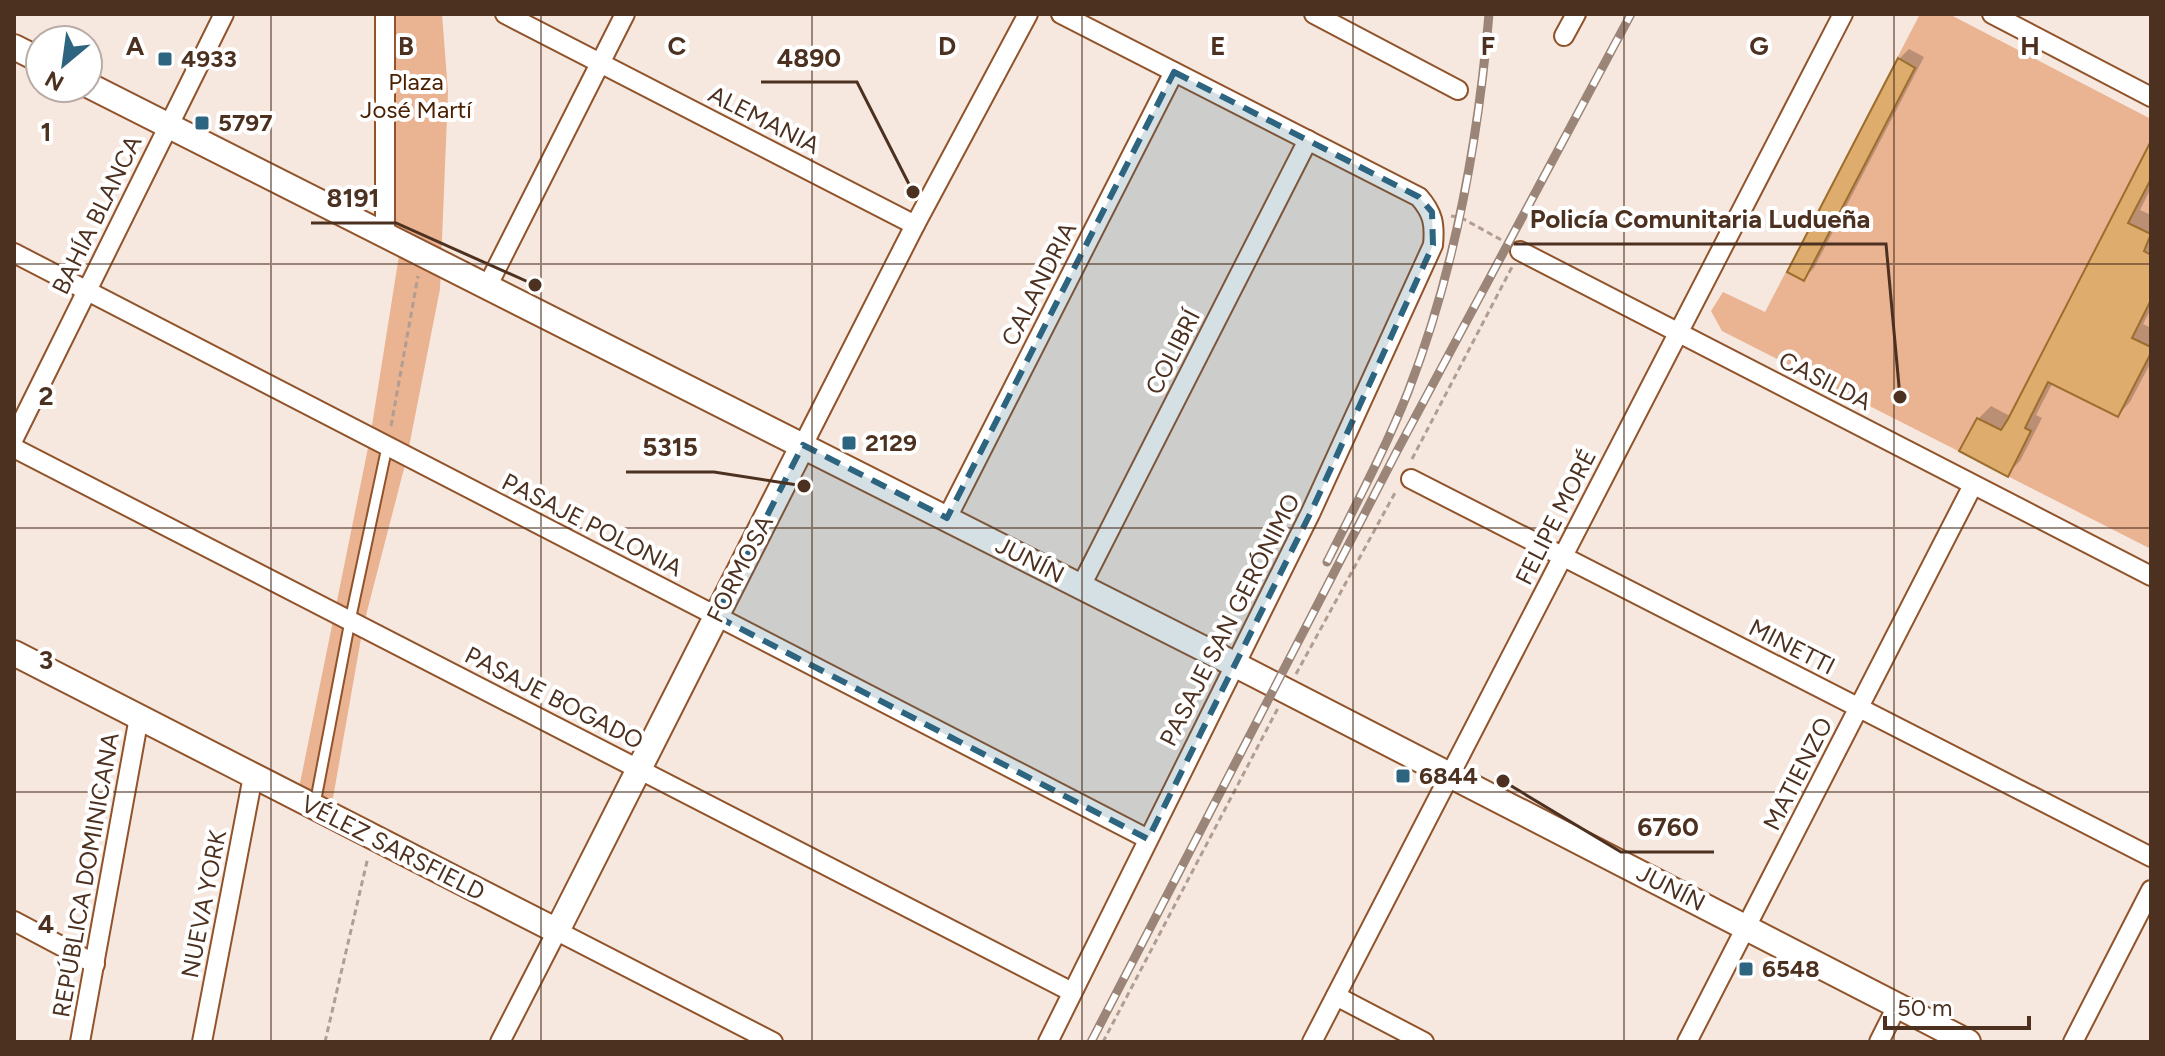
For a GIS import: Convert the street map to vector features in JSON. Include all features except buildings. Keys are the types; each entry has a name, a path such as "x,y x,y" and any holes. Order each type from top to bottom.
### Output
{"main road":[{"name":"JUNÍN","path":"104,93 1081,586 1968,1042"},
{"name":"FORMOSA","path":"557,931 803,445"},
{"name":"VÉLEZ SARSFIELD","path":"14,653 557,931"}],"street":[{"name":"BAHÍA BLANCA","path":"14,438 224,14"},
{"path":"385,14 385,234"},
{"name":"ALEMANIA","path":"505,14 915,225"},
{"path":"488,285 625,14"},
{"name":"FORMOSA","path":"803,445 915,225 1028,14"},
{"path":"1061,14 1419,197 1432,212"},
{"path":"1314,14 1458,90"},
{"path":"1564,36 1576,14"},
{"name":"FELIPE MORÉ","path":"1312,1042 1843,14"},
{"path":"1992,14 2151,97"},
{"name":"CALANDRIA","path":"947,518 1174,72"},
{"name":"COLIBRÍ","path":"1081,586 1308,140"},
{"name":"PASAJE SAN GERÓNIMO","path":"1048,1042 1311,512 1433,245 1432,212"},
{"name":"CASILDA","path":"1520,251 2151,576"},
{"name":"PASAJE POLONIA","path":"14,253 1148,839"},
{"name":"PASAJE BOGADO","path":"14,448 1072,992"},
{"name":"MINETTI","path":"1407,476 2151,857"},
{"name":"MATIENZO","path":"1687,1042 1973,485"},
{"name":"REPÚBLICA DOMINICANA","path":"80,1042 139,717"},
{"name":"NUEVA YORK","path":"202,1042 253,776"},
{"path":"2073,1042 2151,890"},
{"path":"14,921 95,964"},
{"name":"FORMOSA","path":"500,1042 557,931"},
{"name":"VÉLEZ SARSFIELD","path":"557,931 773,1042"},
{"path":"1336,996 1424,1042"},
{"path":"1879,1042 1897,1006"}],"lane":[{"path":"315,807 387,447"}],"path":[{"path":"1103,1042 1286,692 1407,476 1520,251 1460,217 1432,212"},
{"path":"387,447 422,253"},
{"path":"325,1042 361,879 374,838"}],"highlighted area":[{"path":"1174,72 1419,197 1432,212 1433,245 1311,512 1148,839 716,616 803,445 947,518"}],"green space":[{"name":"Plaza José Martí","path":"385,14 442,14 448,92 440,289 407,457 363,627 330,815 297,798 370,438 401,243 385,234"},
{"path":"1920,14 1949,14 2151,119 2151,549 1722,331 1711,311 1723,292 1765,312"}],"railway":[{"path":"1327,562 1399,414 1439,300 1471,158 1489,14"},
{"path":"1091,1042 1396,453 1631,14"}],"place":[{"name":"4933","path":"165,59"},
{"name":"5797","path":"202,123"},
{"name":"4890","path":"913,192"},
{"name":"8191","path":"535,285"},
{"name":"Policía Comunitaria Ludueña","path":"1900,397"},
{"name":"2129","path":"849,443"},
{"name":"5315","path":"804,486"},
{"name":"6844","path":"1403,776"},
{"name":"6760","path":"1503,781"},
{"name":"6548","path":"1746,969"}]}
